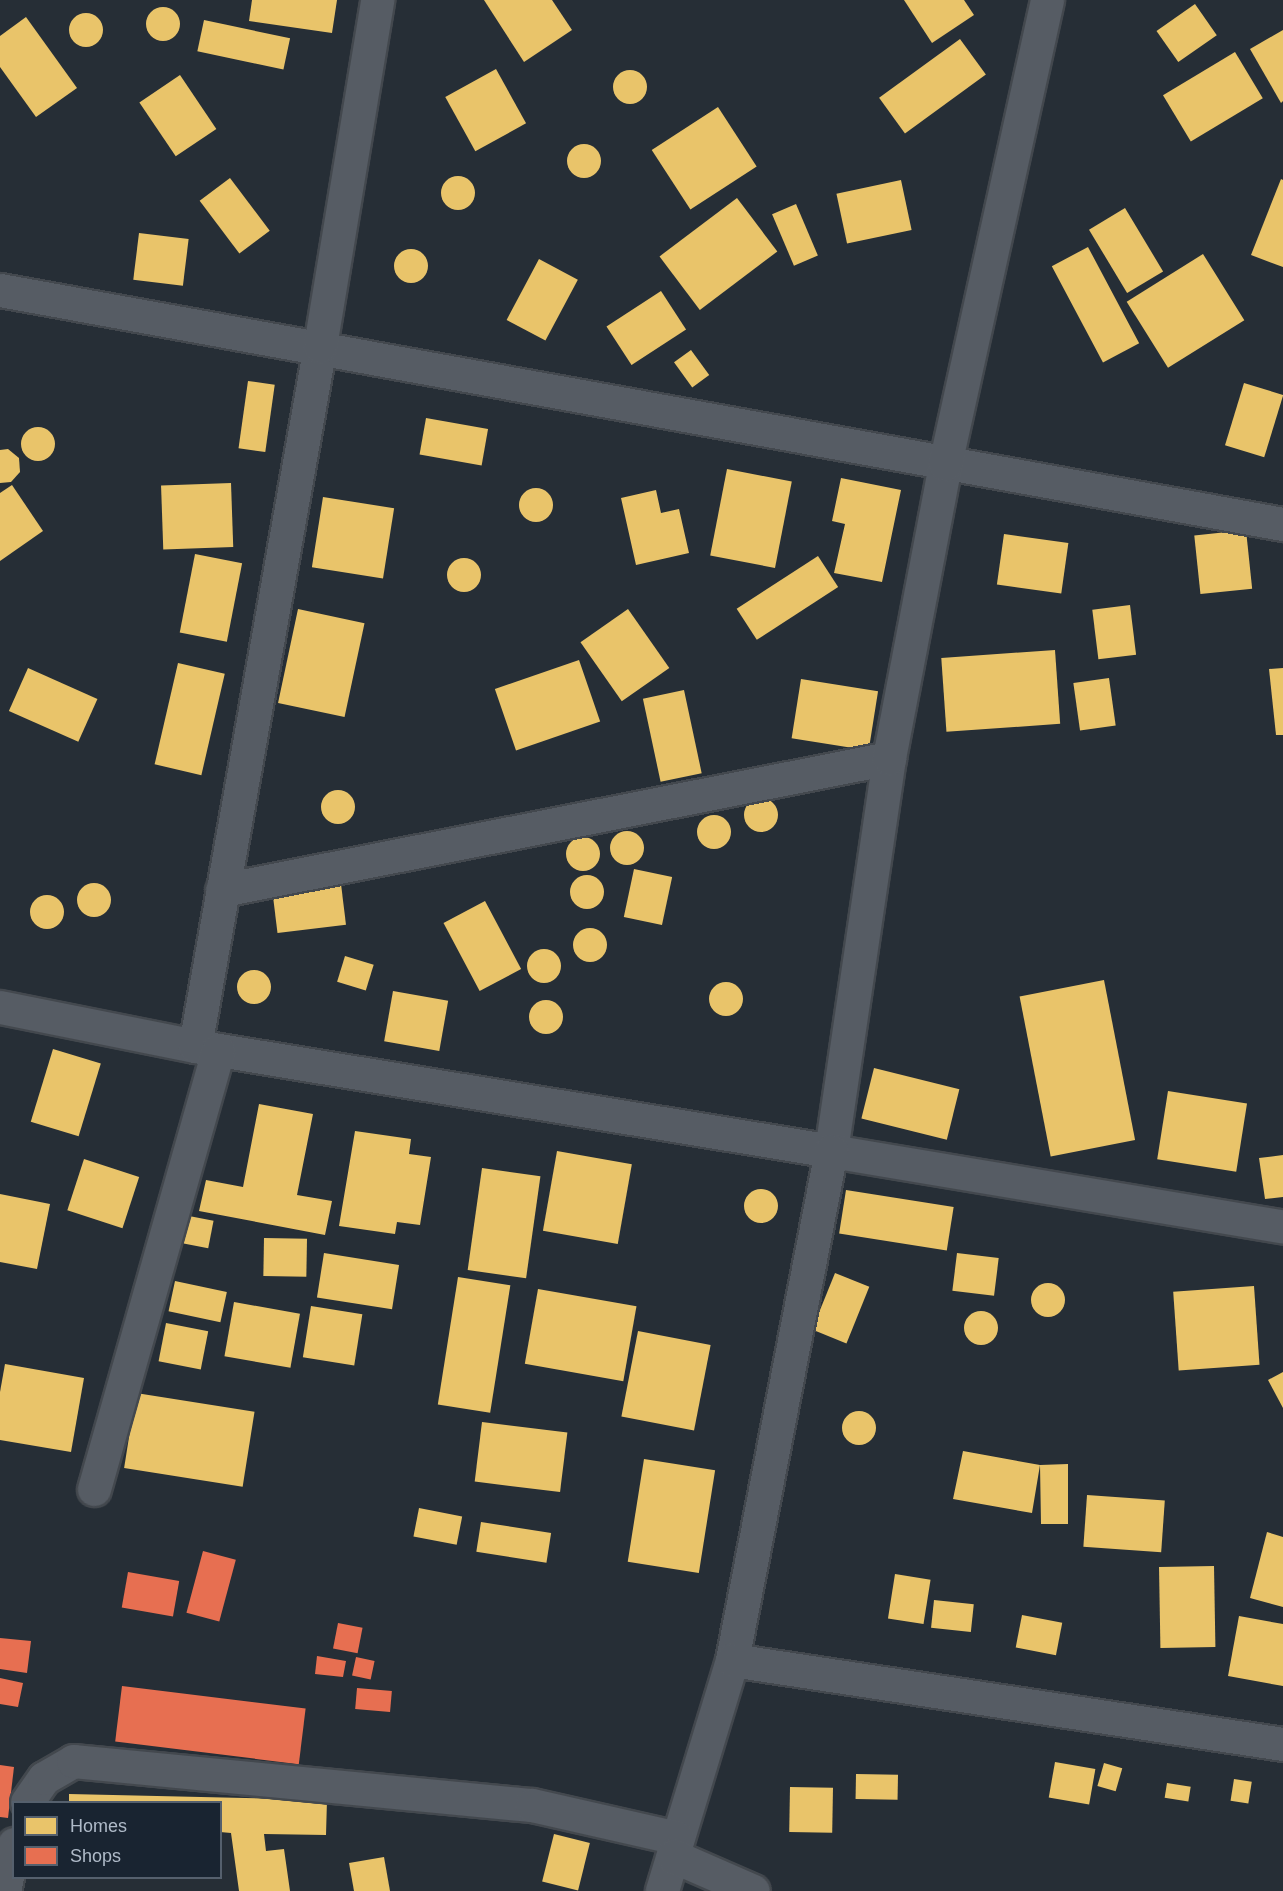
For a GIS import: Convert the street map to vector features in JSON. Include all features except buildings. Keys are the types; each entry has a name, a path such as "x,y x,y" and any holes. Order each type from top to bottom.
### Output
{"street":[{"path":"94,1490 206,1048 222,890 320,346 377,0"},
{"path":"662,1891 732,1660 831,1151 889,758 945,464 1047,0"},
{"path":"0,290 320,346 945,464 1283,524"},
{"path":"222,890 889,758"},
{"path":"0,1007 206,1048 1283,1227"},
{"path":"732,1660 1283,1744"},
{"path":"28,1801 44,1778 72,1761 532,1805 675,1847 753,1891"},
{"path":"4,1891 12,1853"}]}
